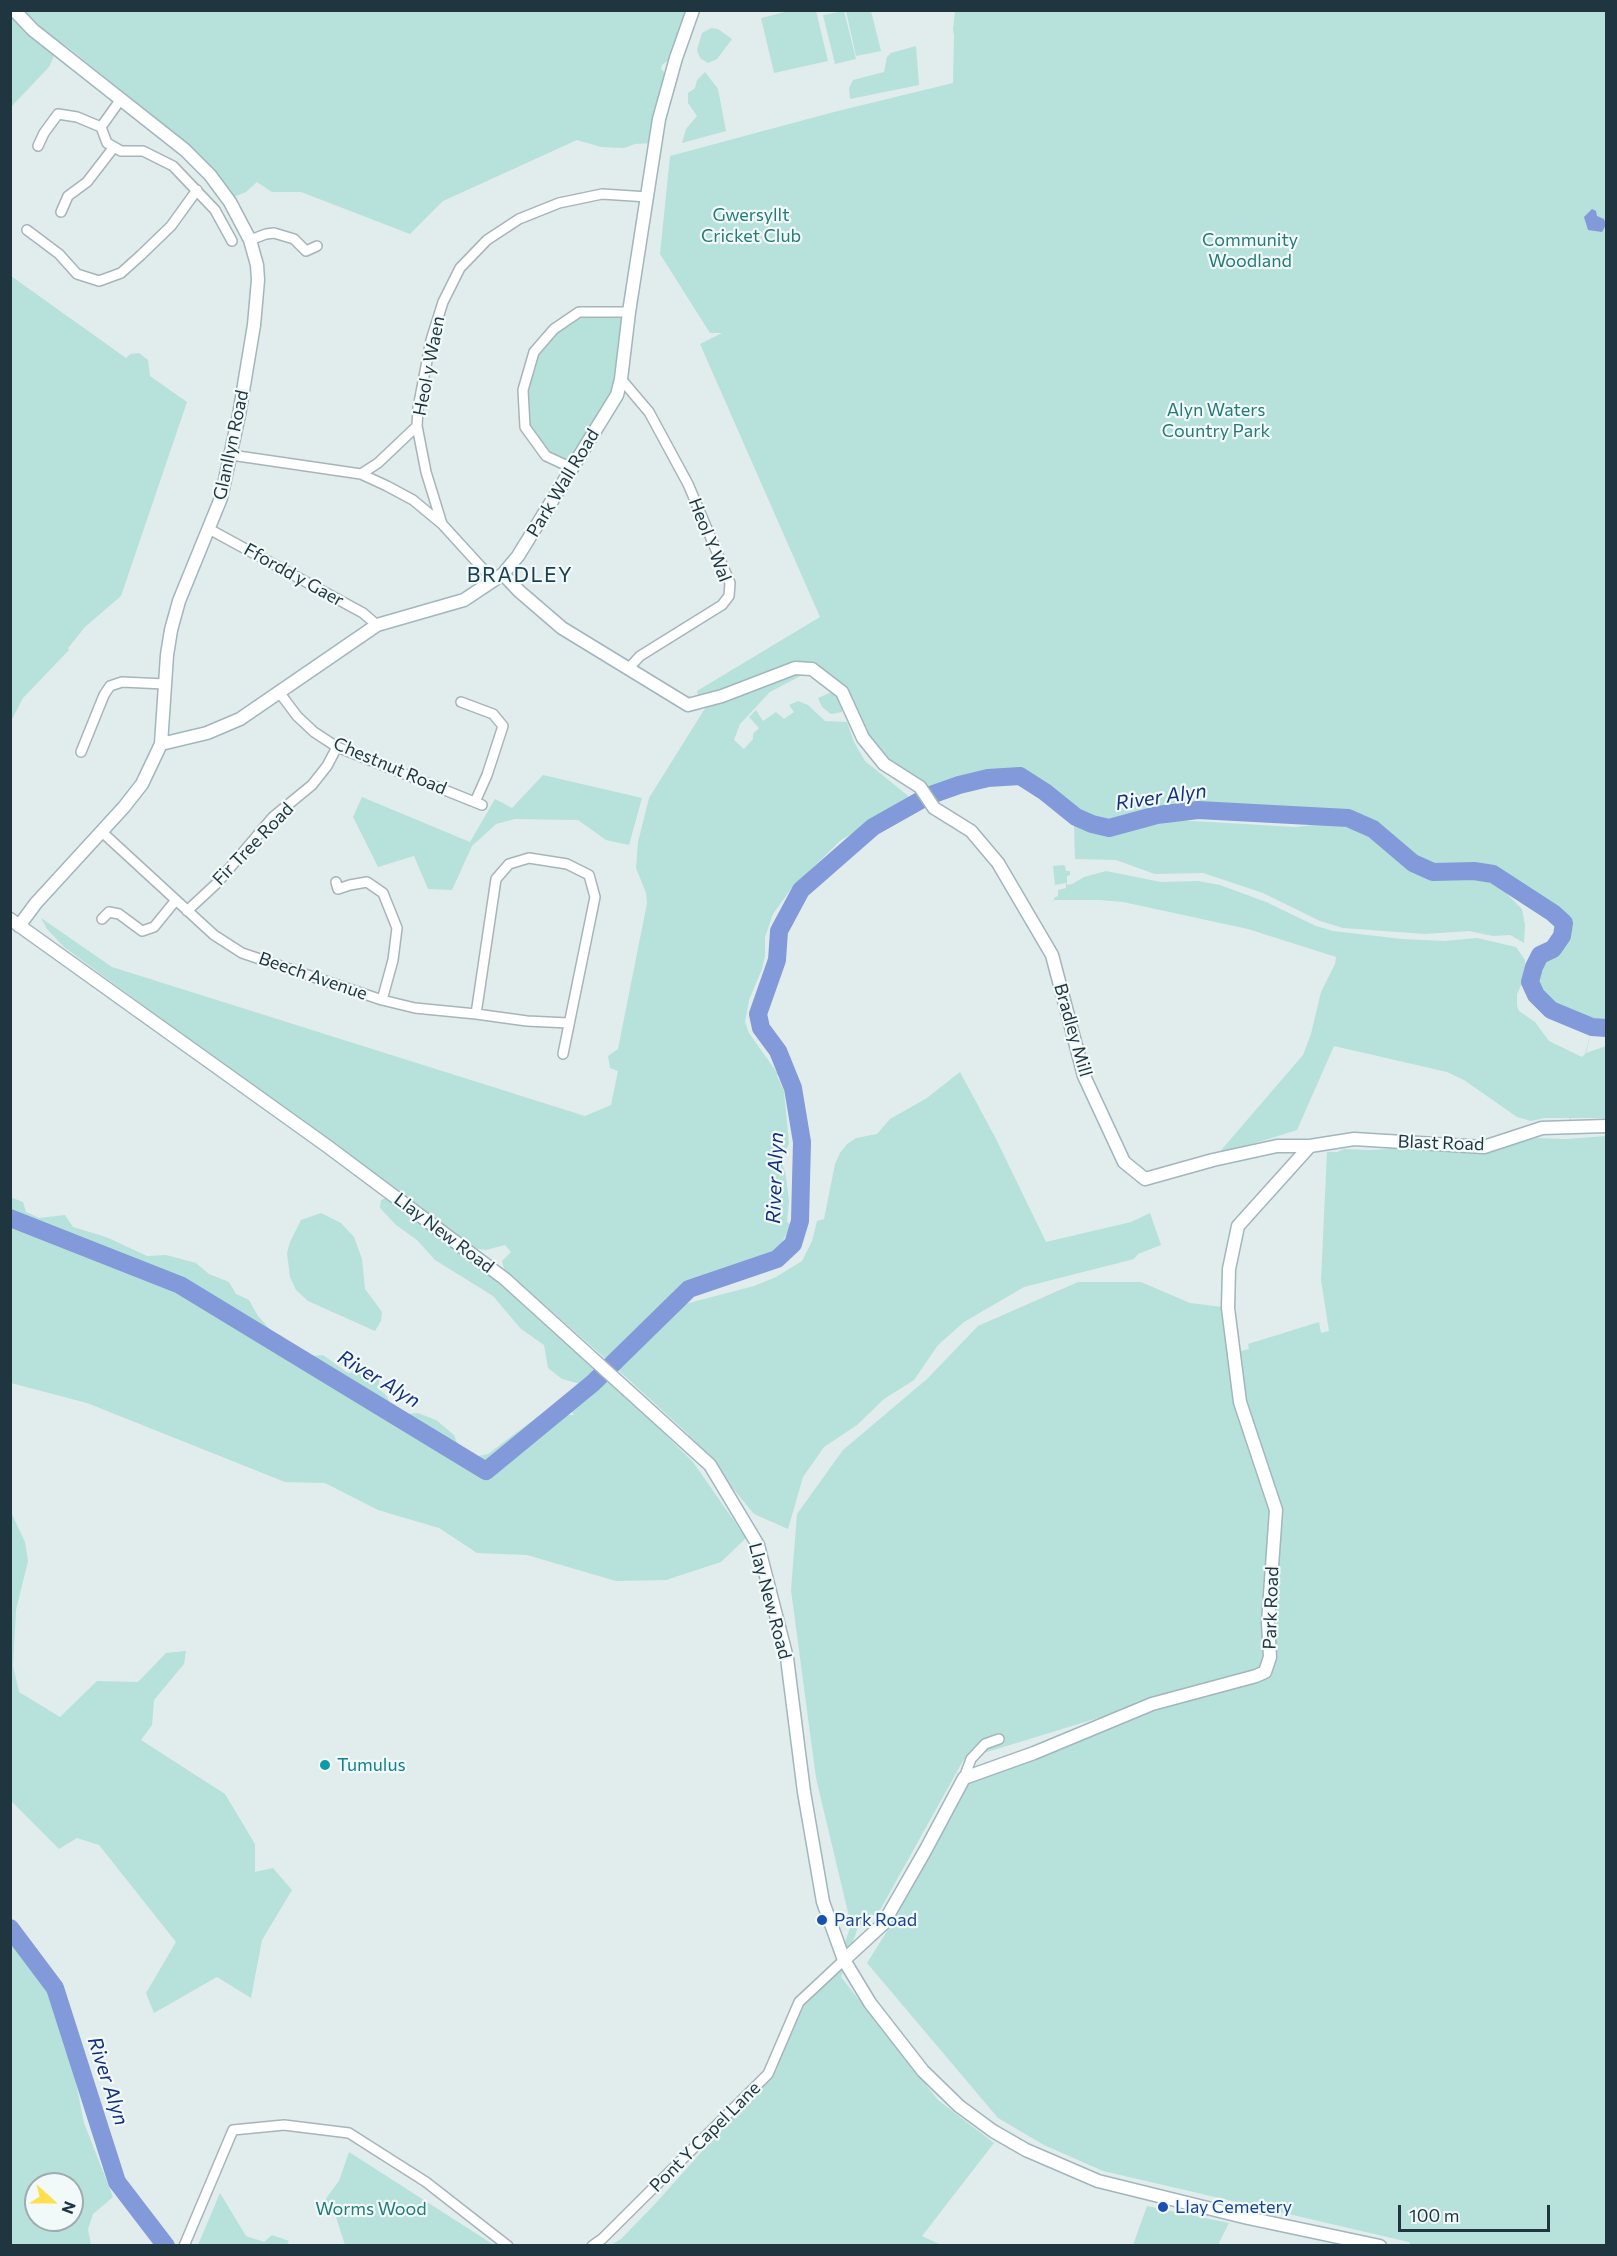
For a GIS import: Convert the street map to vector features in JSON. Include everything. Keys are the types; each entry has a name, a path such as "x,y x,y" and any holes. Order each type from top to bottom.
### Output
{"street":[{"name":"Glanllyn Road","path":"14,10 33,30 185,150 210,175 230,202 250,240 257,265 257,298 231,454 221,498 179,601 169,638 160,744 142,784 102,831 15,923"},
{"name":"Park Wall Road","path":"160,744 188,739 225,727 377,626 465,600 498,577 518,556 617,395 659,118 693,10"},
{"path":"101,126 120,99"},
{"path":"38,146 44,133 58,114 77,117 101,126"},
{"path":"101,126 107,143 121,152 143,152 173,166 215,210 232,241"},
{"path":"61,212 68,196 87,182 114,147"},
{"path":"27,230 59,254 77,274 99,281 121,273 141,255 171,225 197,190"},
{"name":"Heol y Waen","path":"442,524 426,472 417,426 431,340 442,302 460,268 487,240 519,219 559,203 602,194 648,197"},
{"path":"250,240 266,234 285,235 294,239 305,254 317,246"},
{"path":"572,468 546,456 525,427 523,390 534,352 554,329 579,312 629,312"},
{"name":"Heol Y Wal","path":"621,379 649,412 688,484 730,583 729,596 722,605 640,657 628,669"},
{"name":"Heol y Waen","path":"361,474 378,463 417,426"},
{"path":"231,454 361,474 413,500 498,577 519,591 562,628 628,669"},
{"name":"Ffordd y Gaer","path":"209,529 353,608 377,626"},
{"name":"Bradley Mill","path":"628,669 688,705 722,696 795,668 812,669 842,692 863,738 884,764 920,787 934,808 971,831 998,863 1052,955 1084,1076 1124,1162 1145,1179 1213,1160 1277,1146 1310,1146"},
{"path":"81,753 104,695 110,686 122,682 165,684"},
{"name":"Chestnut Road","path":"279,692 297,716 314,732 337,747 479,803 503,726 493,714 463,705"},
{"name":"Fir Tree Road","path":"187,911 217,883 273,817 312,785 327,766 337,747"},
{"name":"Beech Avenue","path":"102,831 214,935 242,953 382,1000 415,1008 526,1021 568,1023"},
{"path":"476,1014 496,879 509,864 529,858 567,864 589,875 595,897 563,1054"},
{"path":"338,890 367,882 383,893 397,928 393,960 382,1000"},
{"path":"102,919 110,912 119,914 142,931 153,927 176,900"},
{"name":"Llay New Road","path":"15,923 336,1153 505,1279 710,1466 758,1545 787,1658 804,1792 823,1902 844,1960 870,2003 923,2071 959,2106 993,2131 1026,2150 1098,2181 1132,2191 1380,2246"},
{"name":"Blast Road","path":"1310,1146 1354,1139 1484,1147 1542,1128 1606,1126"},
{"name":"Park Road","path":"964,1778 1034,1753 1152,1704 1265,1672 1270,1658 1268,1623 1276,1510 1240,1402 1228,1308 1229,1269 1238,1226 1310,1146"},
{"path":"844,1960 883,1924 964,1778 971,1759 985,1744 999,1739"},
{"name":"Pont Y Capel Lane","path":"592,2246 602,2239 768,2074 799,2002 844,1960"},
{"path":"185,2244 233,2130 284,2125 349,2133 426,2182 508,2246"}],"green space":[{"path":"11,10 54,49 54,56 49,67 11,107"},
{"path":"683,10 686,15 672,62 667,61 661,69 668,76 652,143 635,144 624,148 601,147 577,140 443,201 410,234 301,192 272,192 257,182 246,192 234,197 190,146 69,48 37,27 19,11"},
{"path":"793,10 816,11 828,61 774,73 761,18"},
{"path":"844,11 856,59 835,64 823,15"},
{"path":"846,11 871,11 881,51 856,56"},
{"path":"955,11 1606,11 1606,1028 1592,1028 1551,1010 1536,995 1530,982 1540,955 1553,949 1562,936 1563,922 1493,874 1472,871 1433,872 1413,863 1373,829 1348,818 1198,810 1157,815 1109,828 1076,817 1045,792 1020,776 988,778 928,796 885,763 863,738 844,691 815,663 699,700 697,691 820,617 700,344 722,333 710,333 660,254 670,156 953,83"},
{"path":"711,28 718,29 732,39 717,59 708,63 700,58 697,50 702,33"},
{"path":"916,46 919,85 850,99 849,88 853,80 884,72 887,57 891,53"},
{"path":"705,72 718,89 726,131 682,143 686,129 697,116 688,103 688,93 695,88 697,80"},
{"path":"11,276 126,358 130,354 139,353 148,360 150,376 187,402 121,596 85,627 68,648 69,650 23,698 11,721"},
{"path":"579,312 629,312 621,379 572,468 546,456 525,427 523,390 534,352"},
{"path":"795,671 804,674 770,692 740,724 734,740 744,749 753,739 753,734 759,728 749,717 756,710 763,721 776,712 784,719 794,712 789,705 798,701 808,705 825,721 847,722 854,742 865,761 912,799 841,840 791,889 773,914 765,937 762,969 749,1000 745,1022 749,1033 778,1074 784,1091 789,1144 781,1159 789,1201 787,1222 791,1225 778,1250 756,1260 729,1268 723,1274 681,1288 607,1360 504,1269 502,1261 511,1252 505,1245 486,1250 473,1248 64,947 47,929 41,918 112,967 585,1116 611,1105 618,1071 610,1068 608,1056 618,1049 647,903 646,893 636,868 638,842 649,798 709,702"},
{"path":"834,691 843,703 842,712 831,714 822,707 818,698"},
{"path":"543,775 642,798 629,845 606,840 578,820 515,819 496,824 472,846 452,890 428,889 414,856 378,867 353,817 362,797 470,842 495,799 512,808"},
{"path":"1176,820 1295,827 1335,823 1370,835 1388,851 1429,876 1441,879 1485,880 1500,887 1522,909 1525,925 1524,943 1510,935 1493,936 1469,931 1425,934 1343,928 1320,921 1263,893 1203,873 1155,874 1116,860 1075,859 1074,825 1094,832 1108,833 1134,830"},
{"path":"1063,865 1066,871 1070,871 1070,875 1067,876 1067,885 1106,871 1161,882 1198,881 1220,885 1266,902 1316,926 1333,931 1402,939 1444,941 1477,938 1516,947 1525,960 1524,979 1517,994 1519,1011 1535,1022 1549,1041 1582,1057 1585,1054 1592,1028 1586,1053 1606,1046 1606,1118 1571,1118 1566,1139 1570,1118 1544,1118 1531,1121 1517,1117 1464,1080 1447,1072 1334,1046 1297,1130 1217,1155 1303,1055 1311,1034 1321,992 1335,964 1336,957 1248,929 1123,902 1054,900 1058,896 1058,890 1066,888 1066,883 1055,885 1053,866"},
{"path":"960,1072 996,1139 1046,1242 1131,1222 1150,1213 1161,1245 1138,1254 1134,1259 1024,1287 964,1322 938,1345 914,1380 884,1399 857,1425 824,1447 803,1477 788,1529 754,1514 687,1433 617,1369 656,1327 685,1304 754,1286 776,1277 802,1261 812,1241 817,1221 824,1219 835,1164 847,1144 856,1138 877,1134 890,1119 927,1098"},
{"path":"1606,1136 1606,2245 1411,2245 1409,2242 1103,2171 1044,2145 998,2118 867,1963 889,1928 968,1782 1155,1707 1272,1674 1262,1668 964,1759 880,1910 858,1927 841,1977 938,2100 994,2143 922,2236 941,2245 609,2246 621,2239 655,2204 770,2075 803,2003 834,1975 851,1925 816,1778 791,1590 797,1514 843,1450 927,1379 978,1326 1078,1282 1141,1282 1190,1303 1230,1308 1237,1352 1249,1349 1248,1344 1319,1322 1321,1333 1329,1331 1321,1280 1327,1152 1344,1149 1370,1150 1517,1143 1537,1138 1566,1139"},
{"path":"10,1197 23,1202 26,1212 39,1218 65,1215 73,1227 106,1237 147,1256 166,1255 196,1263 209,1274 229,1282 236,1294 249,1300 258,1316 281,1342 304,1357 323,1355 348,1373 368,1370 379,1378 379,1389 386,1395 393,1408 407,1414 418,1413 436,1420 454,1435 460,1450 474,1457 488,1454 581,1384 562,1379 548,1368 544,1345 521,1329 493,1296 435,1260 417,1240 396,1225 380,1208 381,1200 388,1197 498,1280 609,1379 693,1462 746,1538 721,1562 666,1580 616,1581 527,1555 477,1553 439,1528 378,1510 325,1483 285,1482 87,1403 11,1383","holes":["571,1397 580,1397 575,1402 572,1412 574,1415 565,1415 547,1429"]},
{"path":"321,1213 341,1223 354,1237 362,1259 365,1289 382,1312 381,1321 375,1331 308,1301 296,1290 290,1277 287,1253 290,1242 301,1220"},
{"path":"10,1510 25,1542 28,1561 16,1610 13,1666 19,1692 60,1717 97,1681 138,1682 166,1653 186,1651 184,1664 154,1700 152,1725 141,1740 225,1794 255,1844 255,1872 273,1868 292,1890 262,1940 251,1998 217,1977 154,2013 146,1993 176,1942 99,1845 77,1838 59,1849 11,1801"},
{"path":"11,1922 38,1970 56,2009 75,2078 84,2123 113,2197 93,2214 88,2229 91,2245 11,2245"},
{"name":"Worms Wood","path":"349,2152 494,2245 345,2245 334,2211 323,2206 339,2181"},
{"path":"220,2193 246,2236 264,2242 272,2235 289,2241 287,2245 198,2245"},
{"path":"1147,2206 1229,2223 1218,2245 1133,2245"}],"water":[{"path":"1592,209 1596,211 1597,216 1604,219 1606,225 1602,232 1588,230 1584,217"}],"waterway":[{"name":"River Alyn","path":"10,1218 180,1285 486,1471 593,1383 689,1289 777,1259 793,1244 800,1221 802,1142 793,1088 778,1051 761,1028 758,1014 777,960 779,931 801,890 873,827 928,796 988,778 1020,776 1045,792 1076,817 1109,828 1157,815 1198,810 1348,818 1373,829 1413,863 1433,872 1474,871 1493,874 1553,913 1564,923 1562,936 1553,949 1540,955 1534,967 1530,982 1536,995 1551,1010 1592,1027 1606,1028"},
{"name":"River Alyn","path":"10,1928 55,1988 117,2182 166,2246"}],"place":[{"name":"Tumulus","path":"325,1765"},
{"name":"Park Road","path":"822,1920"},
{"name":"Llay Cemetery","path":"1163,2207"}],"district":[{"name":"BRADLEY","path":"520,575"}],"park label":[{"name":"Gwersyllt Cricket Club","path":"751,225"},
{"name":"Community Woodland","path":"1250,250"},
{"name":"Alyn Waters Country Park","path":"1216,420"}]}
